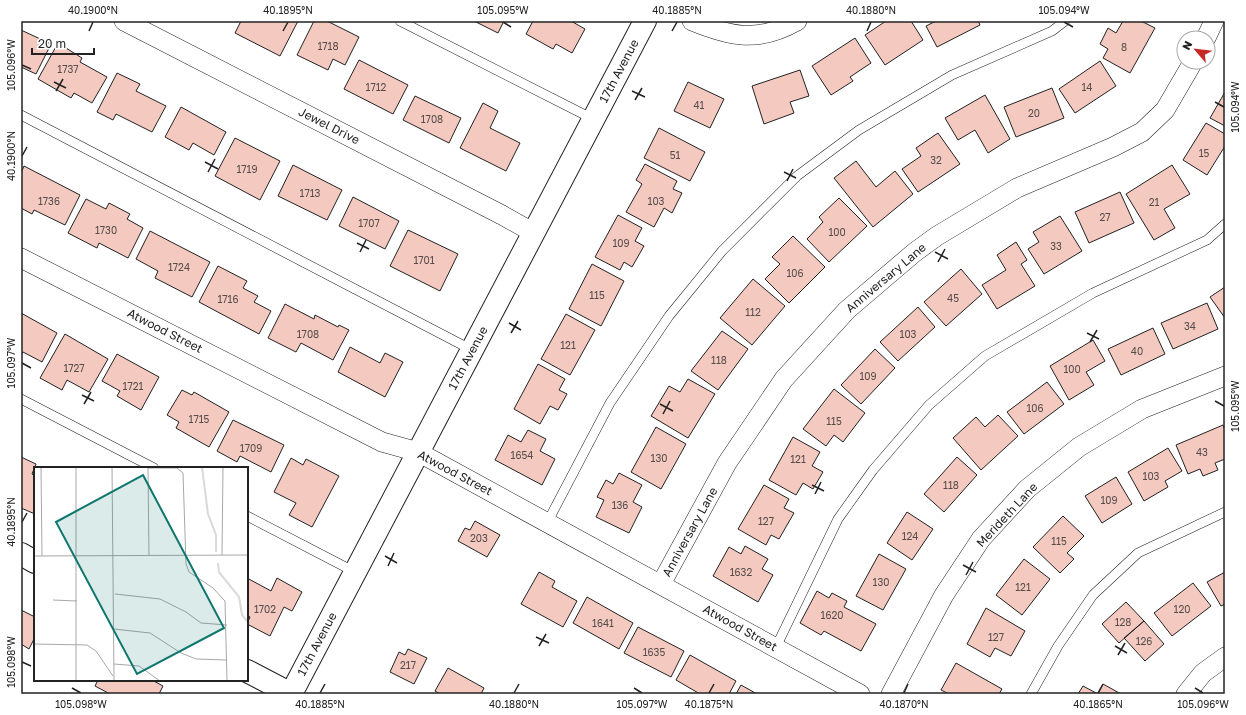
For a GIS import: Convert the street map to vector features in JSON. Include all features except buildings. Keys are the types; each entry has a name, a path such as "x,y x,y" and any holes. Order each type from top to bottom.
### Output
{"main road":[{"name":"17th Avenue","path":"291,694 645,21"},
{"path":"21,554 34,561"},
{"path":"248,672 291,694"}],"street":[{"name":"Jewel Drive","path":"124,21 506,217 534,233"},
{"path":"692,21 709,28 737,36 758,35 772,32 797,21"},
{"name":"Anniversary Lane","path":"661,584 727,463 784,379 847,310 915,252 937,236 1017,188 1142,132 1165,110 1188,70"},
{"name":"Atwood Street","path":"21,258 382,442 418,452 860,694"},
{"name":"Merideth Lane","path":"891,694 944,595 981,539 1027,489 1079,447 1142,409 1225,376"},
{"path":"1186,694 1203,673 1225,656"}],"lane":[{"path":"400,21 593,120"},
{"path":"547,523 610,403 669,316 722,251 797,176 859,130 952,75 1052,31 1065,21"},
{"path":"21,115 472,350"},
{"path":"776,648 838,520 873,470 929,405 985,356 1093,293 1207,240 1225,224"},
{"path":"21,399 152,467"},
{"path":"1031,694 1058,646 1093,595 1138,553 1225,512"},
{"path":"248,517 355,572"}]}
